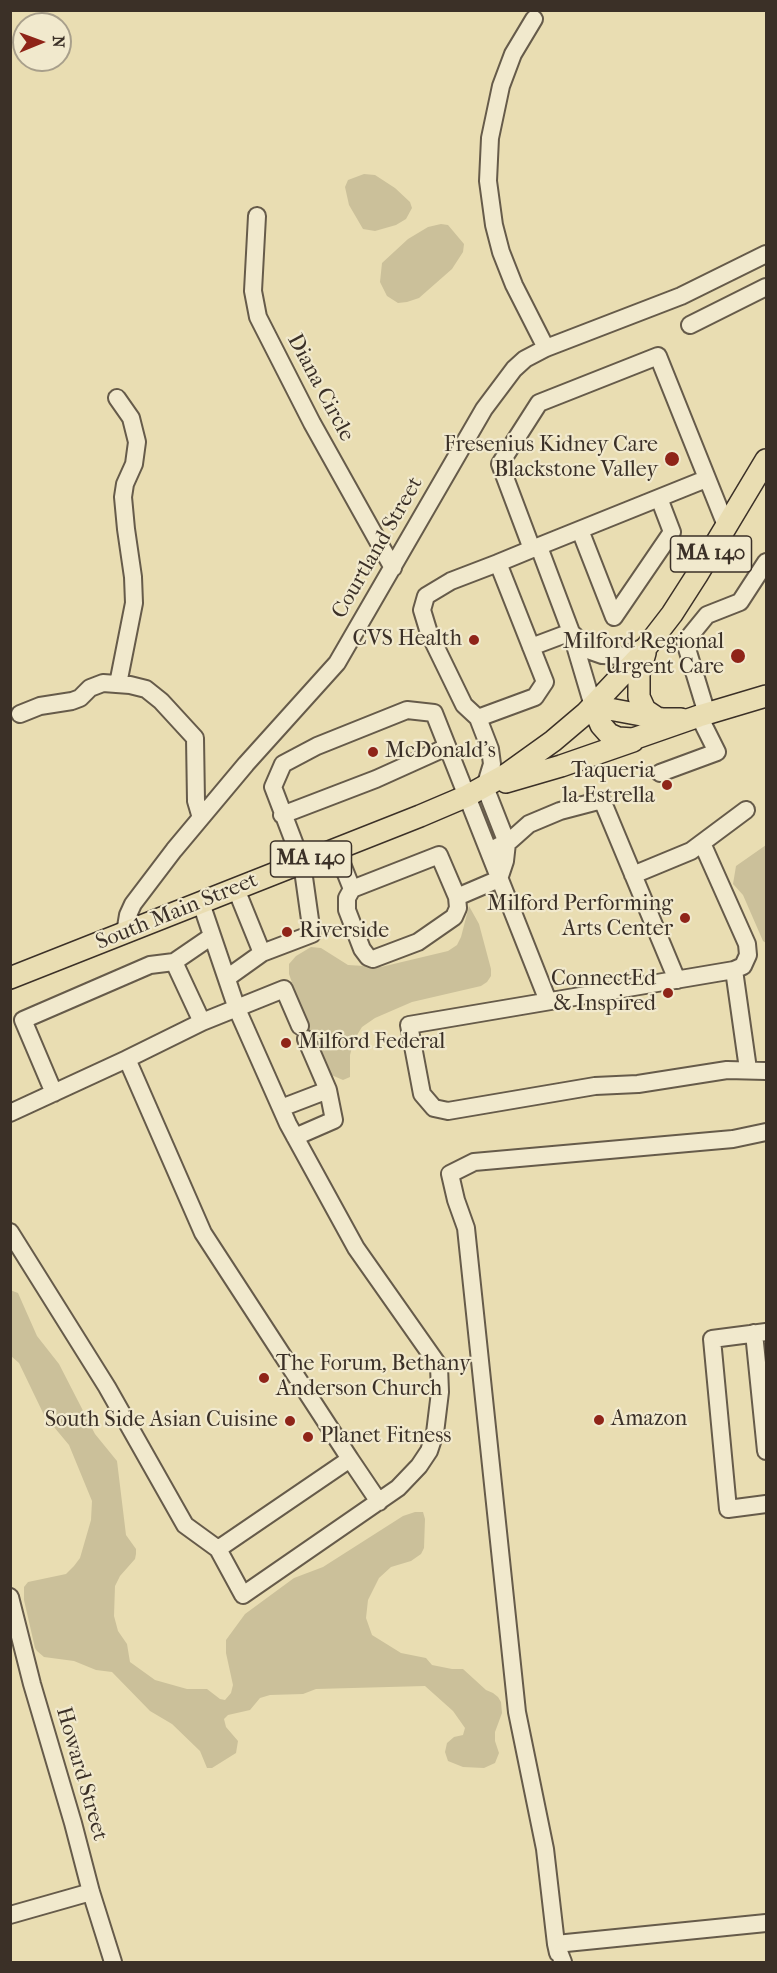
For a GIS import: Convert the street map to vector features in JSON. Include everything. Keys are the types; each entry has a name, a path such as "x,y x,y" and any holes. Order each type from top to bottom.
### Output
{"main road":[{"name":"MA 140","path":"593,706 649,644 672,614 766,464"},
{"path":"649,644 640,666 638,692 645,710 657,718"},
{"path":"476,791 542,772 703,715 766,696"},
{"path":"593,706 657,718 674,719 703,715"},
{"path":"593,706 601,725 609,734 623,739 643,737"},
{"name":"South Main Street","path":"10,978 302,863 476,791 507,774 545,747 593,706"}],"street":[{"path":"534,19 513,54 501,86 490,138 488,174 494,225 501,252 514,285 546,348"},
{"name":"Diana Circle","path":"257,216 254,296 258,317 312,423 393,568"},
{"name":"Courtland Street","path":"125,933 128,915 133,904 174,850 246,764 333,669 491,398 519,363 546,348 681,296 766,254"},
{"path":"690,325 766,288"},
{"path":"593,706 571,632 500,464 539,403 658,356 727,528"},
{"path":"117,398 131,418 137,442 134,464 125,484 123,497 135,588 118,684"},
{"path":"548,1001 488,851 476,791 491,772 492,756 478,718 464,705 429,633 422,610 426,596 451,581 706,479"},
{"path":"580,530 614,617 672,532 659,498"},
{"path":"660,772 717,752 703,715 685,642 707,615 740,602 766,562"},
{"path":"478,718 535,697 545,682 498,563"},
{"path":"571,632 585,649 602,656 624,656 649,644"},
{"path":"531,647 571,632"},
{"path":"20,714 40,706 80,698 97,685 138,686 152,693 195,738 196,801 201,819"},
{"path":"226,978 262,953 312,934 302,863 273,787 283,764 316,746 407,710 434,713 447,747 507,843 507,855 499,879 457,897"},
{"path":"282,815 376,779 447,747"},
{"path":"488,851 507,843 529,824 560,811 602,800 677,980"},
{"path":"633,875 691,851 746,810"},
{"path":"702,843 749,949 745,963 734,970 409,1025 420,1090 427,1101 439,1110 448,1111 594,1086 638,1084 727,1070 766,1071"},
{"path":"336,849 352,890"},
{"path":"439,855 457,897 458,908 457,913 449,921 418,942 373,958 368,957 362,949 347,910 347,898 352,890 439,855"},
{"path":"236,889 262,953"},
{"path":"10,1232 107,1387 185,1525 218,1549 243,1595 398,1488 419,1466 429,1451 435,1433 439,1366 356,1248 281,1108 237,1009 201,903"},
{"path":"10,1018 125,965 174,962 212,936"},
{"path":"174,962 202,1022"},
{"path":"54,1093 23,1020 150,965"},
{"path":"734,970 748,1069"},
{"path":"10,1113 202,1022 284,988 328,1090 334,1120 296,1137"},
{"path":"127,1059 203,1233 379,1502"},
{"path":"281,1108 328,1090"},
{"path":"561,1962 556,1944 545,1849 517,1712 466,1228 450,1174 474,1162 733,1139 766,1132"},
{"path":"766,1451 760,1333 712,1339 728,1509 766,1504"},
{"path":"218,1549 350,1459"},
{"name":"Howard Street","path":"10,1597 32,1684 113,1962"},
{"path":"10,1915 91,1892"},
{"path":"556,1944 766,1923"}],"shaded area":[{"path":"364,174 375,175 395,188 410,202 412,208 406,219 396,225 375,231 363,229 349,205 345,187 348,180"},
{"path":"448,225 464,244 463,252 452,269 419,298 398,303 387,296 380,282 382,263 408,239 428,227"},
{"path":"766,845 766,943 763,941 743,895 733,884 736,866"},
{"path":"469,906 479,924 491,969 491,976 487,982 481,986 412,1002 375,1018 362,1027 354,1040 350,1055 350,1077 343,1080 329,1074 320,1064 289,974 289,964 296,956 311,947 321,948 348,965 381,967 448,951 457,945 461,937"},
{"path":"10,1290 18,1293 37,1336 59,1364 95,1434 117,1461 126,1535 136,1549 135,1559 120,1576 115,1586 114,1616 118,1631 127,1644 130,1662 155,1680 187,1689 207,1689 225,1700 231,1693 233,1685 226,1653 226,1640 245,1614 294,1578 323,1567 403,1516 423,1512 425,1519 424,1548 421,1554 411,1561 391,1567 379,1578 368,1600 366,1618 372,1635 401,1653 426,1658 432,1665 463,1669 486,1690 498,1697 502,1713 495,1732 499,1753 495,1763 484,1768 463,1767 448,1761 445,1752 447,1743 454,1737 463,1735 465,1728 453,1711 425,1686 316,1689 303,1694 270,1695 260,1698 250,1710 228,1715 224,1719 226,1727 238,1741 236,1753 212,1768 207,1768 200,1751 172,1724 150,1711 112,1672 96,1670 74,1661 44,1657 37,1651 24,1600 24,1587 28,1582 66,1574 74,1566 80,1558 91,1520 92,1501 69,1445 44,1415 19,1363 11,1356"}],"place":[{"name":"Fresenius Kidney Care Blackstone Valley","path":"672,459"},
{"name":"CVS Health","path":"474,640"},
{"name":"Milford Regional Urgent Care","path":"738,656"},
{"name":"McDonald's","path":"373,752"},
{"name":"Taqueria la Estrella","path":"667,785"},
{"name":"Milford Performing Arts Center","path":"685,918"},
{"name":"Riverside","path":"287,932"},
{"name":"ConnectEd & Inspired","path":"668,993"},
{"name":"Milford Federal","path":"286,1043"},
{"name":"The Forum, Bethany Anderson Church","path":"264,1378"},
{"name":"Amazon","path":"599,1420"},
{"name":"South Side Asian Cuisine","path":"290,1421"},
{"name":"Planet Fitness","path":"308,1437"}]}
